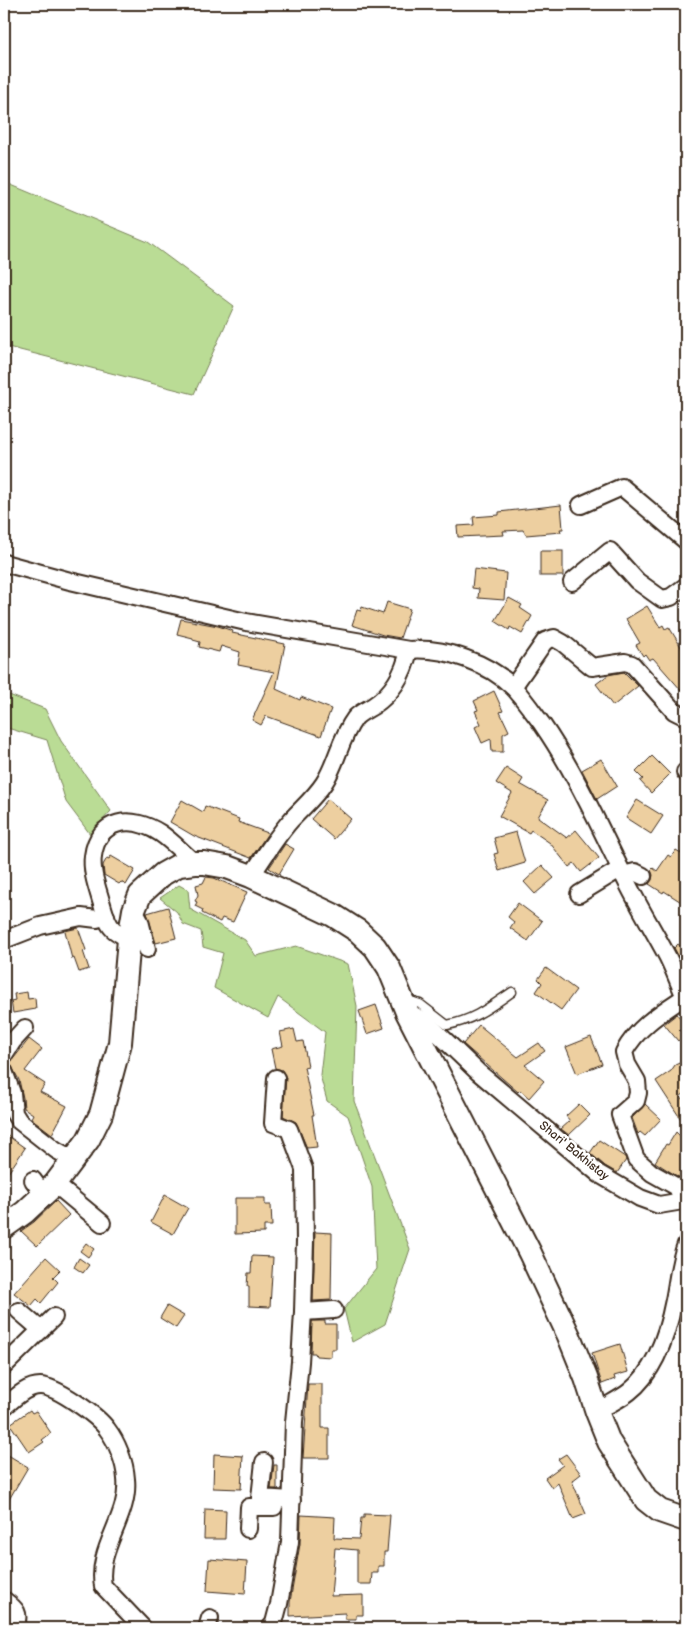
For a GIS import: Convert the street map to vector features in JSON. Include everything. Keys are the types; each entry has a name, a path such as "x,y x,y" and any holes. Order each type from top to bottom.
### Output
{"main road":[{"path":"4,1226 25,1212 44,1186 74,1160 88,1140 101,1114 120,1043 138,944 134,910 140,895 163,874 179,866 194,863 204,862 227,867 251,876 333,915 358,930 375,948 389,968 405,1005 530,1253 569,1336 609,1442 646,1500 660,1511 686,1520"}],"street":[{"path":"581,505 622,487 686,541"},
{"path":"572,582 610,551 637,581 662,599 671,597 686,586"},
{"path":"4,563 70,581 246,622 409,650 434,650 462,657 488,670 513,687 530,708 564,759 686,996"},
{"path":"513,687 545,641 554,638 592,667 625,662 632,664 674,711 686,717"},
{"path":"251,876 290,822 315,796 324,783 333,766 339,746 359,713 386,697 394,688 407,662 409,650"},
{"path":"138,944 113,929 106,916 93,870 93,857 99,839 110,826 123,822 133,822 159,833 194,863"},
{"path":"579,894 621,872 635,872 643,876"},
{"path":"4,940 40,926 82,917 97,919 106,916"},
{"name":"Shari' Bakhistay","path":"405,1005 426,1021 478,1072 599,1174 640,1198 659,1205 685,1201 677,1187 652,1173 636,1160 620,1115 636,1101 638,1093 637,1081 627,1064 624,1052 629,1042 640,1030 659,1013 686,996"},
{"path":"4,1055 25,1028"},
{"path":"4,1071 8,1095 19,1121 56,1150 74,1160"},
{"path":"270,1628 274,1623 284,1585 290,1542 294,1422 303,1312 298,1280 305,1241 304,1170 290,1129 273,1123 276,1078"},
{"path":"44,1186 102,1223"},
{"path":"597,1412 629,1392 638,1383 654,1360 664,1338 670,1316 680,1259 686,1244"},
{"path":"303,1312 334,1310"},
{"path":"19,1311 40,1330"},
{"path":"4,1366 54,1316"},
{"path":"4,1407 30,1388 40,1386 70,1400 107,1428 120,1452 126,1478 126,1499 103,1558 101,1576 103,1586 143,1628"},
{"path":"264,1462 260,1498 292,1504"},
{"path":"248,1529 249,1507 292,1504"},
{"path":"4,1600 15,1608 18,1617 15,1628"}],"lane":[{"path":"405,1005 420,1004 447,1025 465,1021 512,992"}],"green space":[{"path":"4,182 148,242 234,306 194,394 4,346"},
{"path":"4,693 45,709 61,741 111,811 90,834 66,802 47,740 4,727"},
{"path":"179,885 188,890 190,909 245,940 256,956 296,946 348,964 357,1006 354,1101 410,1249 385,1324 352,1342 344,1309 376,1269 372,1187 348,1116 327,1101 320,1075 325,1032 278,997 268,1018 214,988 223,953 203,947 201,931 183,924 177,912 160,898"}],"building":[{"path":"561,505 563,529 560,529 561,532 526,535 523,530 503,531 504,535 458,537 457,526 474,525 473,517 499,515 499,512"},
{"path":"540,551 563,551 563,576 540,576"},
{"path":"474,569 506,573 504,600 478,598 479,589 472,588"},
{"path":"509,598 522,605 520,608 532,616 522,634 510,627 509,630 495,621"},
{"path":"387,602 410,609 400,638 383,635 352,625 357,610 361,611 362,607 383,614"},
{"path":"647,606 660,627 663,625 665,629 669,627 686,655 686,685 681,690 653,658 649,660 645,654 643,656 636,645 640,643 626,619"},
{"path":"181,619 218,626 233,631 232,633 285,644 276,689 300,700 301,697 331,709 321,736 266,716 261,725 252,720 274,672 238,665 240,652 221,646 219,652 199,647 200,642 177,634"},
{"path":"624,672 638,686 613,706 596,684 608,675"},
{"path":"494,691 503,711 500,712 509,731 503,734 503,752 492,752 491,739 482,743 475,727 481,724 475,711 478,710 474,701"},
{"path":"652,756 670,774 651,793 640,781 643,779 636,772"},
{"path":"601,759 617,786 597,799 582,770"},
{"path":"506,768 523,779 520,784 548,800 538,817 567,838 576,830 599,858 581,872 574,863 569,867 550,843 531,830 529,833 499,816 512,793 496,783"},
{"path":"328,799 351,819 334,839 311,819"},
{"path":"182,800 203,812 205,806 239,819 238,822 268,833 251,858 194,836 170,822"},
{"path":"637,800 663,816 651,834 626,818"},
{"path":"516,832 525,863 499,871 494,854 498,853 494,838"},
{"path":"285,844 294,849 279,874 269,868"},
{"path":"676,850 686,856 686,905 649,884 653,875 651,870 653,868 657,871 668,855 671,857"},
{"path":"111,856 135,870 126,885 121,882 119,884 104,875 103,865 107,858 109,859"},
{"path":"542,865 554,878 535,894 524,882"},
{"path":"206,877 214,878 247,892 233,922 222,918 220,922 202,913 203,910 195,906 198,895 196,885 203,883"},
{"path":"518,903 542,921 528,941 510,928 514,922 508,917"},
{"path":"168,907 176,938 156,943 147,913"},
{"path":"78,928 86,950 83,951 89,969 79,972 74,958 72,959 65,931"},
{"path":"678,944 686,950 686,962 679,957 674,948"},
{"path":"546,968 576,990 561,1010 536,992 542,983 538,979"},
{"path":"27,992 28,999 35,998 36,1009 13,1013 11,1001 15,1000 14,994"},
{"path":"376,1005 384,1028 367,1034 359,1011"},
{"path":"677,1014 686,1026 686,1034 678,1041 664,1024"},
{"path":"479,1025 518,1057 539,1043 545,1051 525,1065 544,1081 529,1098 520,1090 518,1092 463,1044"},
{"path":"294,1029 297,1042 303,1041 308,1066 304,1067 314,1115 312,1115 317,1147 307,1148 296,1122 283,1116 286,1078 282,1070 275,1068 271,1049 283,1046 280,1032"},
{"path":"591,1037 602,1064 577,1074 566,1047"},
{"path":"29,1039 42,1049 25,1071 45,1084 40,1092 67,1106 52,1134 31,1118 33,1114 24,1108 19,1080 10,1063"},
{"path":"686,1060 686,1092 680,1097 686,1102 686,1127 656,1081 671,1071 675,1065"},
{"path":"579,1104 590,1115 569,1135 561,1129 570,1121 566,1116"},
{"path":"645,1104 661,1119 645,1136 640,1132 638,1134 632,1118"},
{"path":"676,1132 686,1142 686,1182 655,1162"},
{"path":"4,1133 25,1148 4,1179"},
{"path":"599,1140 625,1157 626,1160 617,1173 605,1166 590,1153"},
{"path":"165,1195 188,1208 173,1234 151,1222"},
{"path":"235,1198 265,1198 265,1205 271,1205 272,1226 264,1226 264,1233 235,1234"},
{"path":"56,1201 69,1215 37,1246 21,1231 34,1222"},
{"path":"315,1232 332,1233 331,1300 313,1301"},
{"path":"86,1243 94,1249 88,1257 80,1251"},
{"path":"252,1256 273,1257 270,1307 249,1306 249,1286 247,1286 248,1273 251,1273"},
{"path":"46,1257 60,1270 53,1277 58,1282 41,1303 37,1299 31,1306 14,1293"},
{"path":"79,1258 89,1265 83,1273 74,1267"},
{"path":"167,1306 184,1316 176,1328 160,1318"},
{"path":"312,1321 325,1321 325,1324 336,1324 336,1349 331,1349 331,1357 316,1356 315,1353 311,1353"},
{"path":"620,1344 628,1372 614,1376 615,1379 602,1384 592,1353"},
{"path":"308,1384 322,1384 322,1428 329,1428 329,1458 303,1458"},
{"path":"30,1410 32,1413 36,1411 51,1433 42,1440 44,1442 29,1452 10,1424"},
{"path":"214,1454 243,1456 241,1489 213,1488"},
{"path":"566,1454 581,1474 572,1481 586,1514 573,1519 558,1483 552,1488 545,1478 563,1465 558,1459"},
{"path":"8,1455 28,1467 4,1508 4,1463"},
{"path":"274,1465 277,1465 277,1489 271,1489"},
{"path":"205,1509 226,1510 225,1539 204,1539"},
{"path":"364,1514 390,1515 387,1552 384,1552 384,1566 378,1566 378,1573 372,1573 371,1584 357,1584 357,1550 335,1548 331,1596 363,1595 363,1615 356,1615 356,1619 345,1619 345,1613 290,1616 290,1602 300,1544 301,1515 335,1517 334,1538 359,1539 361,1518 364,1518"},
{"path":"209,1559 247,1562 245,1594 207,1591"}]}
